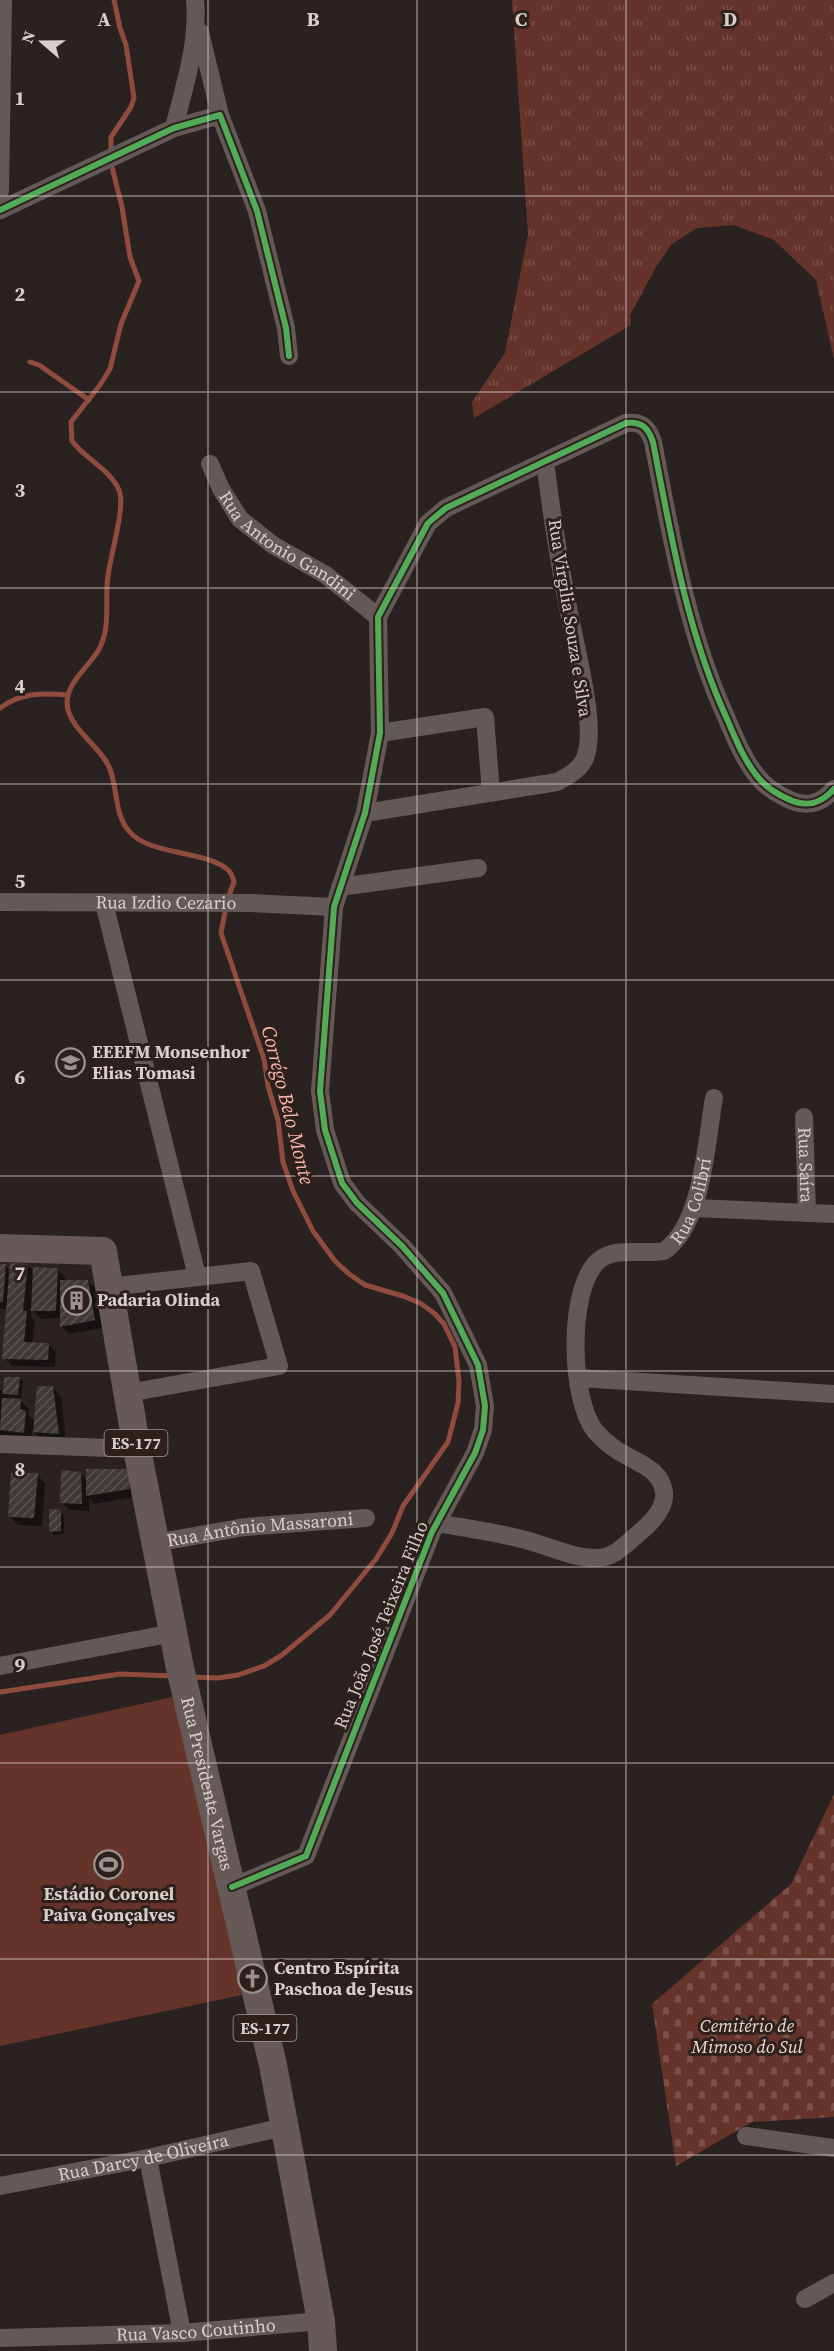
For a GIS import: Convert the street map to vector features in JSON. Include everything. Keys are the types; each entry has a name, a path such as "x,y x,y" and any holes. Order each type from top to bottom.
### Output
{"main road":[{"name":"Rua Presidente Vargas","path":"0,1248 104,1251 155,1543 189,1708 268,2043 321,2321 323,2351"}],"street":[{"path":"0,191 3,0"},
{"path":"196,8 220,115 256,212 286,328 289,356"},
{"path":"174,128 195,44 196,8"},
{"path":"0,210 174,128 220,115"},
{"name":"Rua João José Teixeira Filho","path":"232,1887 306,1856 437,1523 475,1453 483,1430 486,1406 478,1365 443,1293 402,1246 357,1203 342,1183 325,1130 320,1091 334,907 365,813 380,733 378,617 428,523 446,508 497,482 626,423 635,422 643,425 650,432 693,631 713,688 734,735 756,776 775,792 794,802 807,804 825,800 834,789"},
{"name":"Rua Virgilia Souza e Silva","path":"365,813 557,782 574,772 586,757 588,738 584,691 565,591 545,462"},
{"name":"Rua Antonio Gandini","path":"210,464 221,489 240,519 273,545 326,575 378,617"},
{"path":"380,733 484,717 491,792"},
{"path":"340,887 478,868"},
{"name":"Rua Izdio Cezario","path":"0,902 250,903 334,907"},
{"path":"104,903 197,1276"},
{"name":"Rua Colibrí","path":"579,1378 577,1323 581,1291 590,1272 598,1261 610,1254 664,1251 672,1247 681,1235 695,1208 714,1098"},
{"name":"Rua Saíra","path":"804,1117 807,1213"},
{"path":"695,1208 834,1214"},
{"path":"109,1287 251,1271 279,1366 128,1393"},
{"path":"437,1523 522,1539 576,1555 598,1558 613,1555 644,1529 663,1506 664,1492 659,1478 649,1466 626,1456 607,1443 593,1428 583,1406 579,1378 834,1394"},
{"path":"0,1444 137,1449"},
{"name":"Rua Antônio Massaroni","path":"155,1543 244,1527 366,1518"},
{"path":"0,1666 173,1633"},
{"name":"Rua Darcy de Oliveira","path":"0,2186 148,2158 284,2127"},
{"path":"746,2136 834,2148"},
{"path":"148,2158 182,2333"},
{"path":"805,2299 834,2283"},
{"name":"Rua Vasco Coutinho","path":"0,2338 182,2333 321,2321"}],"green space":[{"path":"512,0 834,0 834,359 816,280 774,240 734,225 697,228 672,244 656,267 630,315 631,325 474,418 472,402 505,353 528,234"},
{"name":"Estádio Coronel Paiva Gonçalves","path":"186,1694 242,1995 0,2046 0,1735"},
{"name":"Cemitério de Mimoso do Sul","path":"834,1794 834,2117 752,2122 676,2166 652,2004 791,1884"}],"building":[{"path":"10,1263 28,1264 23,1311 27,1311 24,1342 49,1343 48,1360 2,1359"},
{"path":"0,1264 6,1264 3,1302 0,1302"},
{"path":"33,1267 58,1268 56,1311 31,1311"},
{"name":"Padaria Olinda","path":"60,1280 88,1280 95,1320 60,1327"},
{"path":"4,1377 20,1377 18,1395 3,1394"},
{"path":"37,1386 53,1386 59,1434 33,1432"},
{"path":"2,1398 21,1399 20,1409 26,1411 24,1433 0,1430"},
{"path":"86,1469 127,1469 130,1489 86,1496"},
{"path":"61,1470 81,1472 82,1504 60,1503"},
{"path":"11,1473 38,1473 34,1518 8,1517"},
{"path":"49,1509 61,1510 61,1531 49,1532"}],"waterway":[{"name":"Corrégo Belo Monte","path":"111,154 111,137 131,107 134,98 126,45 114,0"},
{"name":"Corrégo Belo Monte","path":"111,163 122,207 130,257 139,281 121,324 110,369 71,422 72,441 110,476 119,490 121,508 108,576 105,633 98,651 72,686 67,701 68,710 76,726 101,754 110,769 124,825 138,839 148,844 220,864 228,870 234,882 228,898"},
{"path":"30,362 39,365 89,400"},
{"path":"0,708 24,696 68,695"},
{"name":"Corrégo Belo Monte","path":"190,1677 218,1678 238,1675 264,1666 282,1655 330,1615 376,1559 392,1533 403,1506 448,1442 458,1403 459,1381 455,1347 444,1324 420,1303 365,1285 349,1274 335,1261 313,1231 293,1191 283,1162 278,1120 268,1086 264,1059 221,933 226,907"},
{"name":"Corrégo Belo Monte","path":"0,1692 120,1674 174,1676"}],"cycle path":[{"path":"0,210 174,128 220,115 257,211 286,328 289,356"},
{"path":"232,1887 306,1856 432,1532 475,1453 483,1430 485,1406 478,1365 443,1293 402,1246 357,1203 342,1183 325,1130 320,1091 334,907 365,813 380,733 378,617 428,523 446,508 626,423 640,424 649,432 653,442 682,583 701,652 713,686 744,756 763,783 793,801 806,804 818,802 834,789"}],"place":[{"name":"EEEFM Monsenhor Elias Tomasi","path":"71,1062"},
{"name":"Padaria Olinda","path":"76,1300"},
{"name":"Estádio Coronel Paiva Gonçalves","path":"109,1865"},
{"name":"Centro Espírita Paschoa de Jesus","path":"253,1978"}]}
